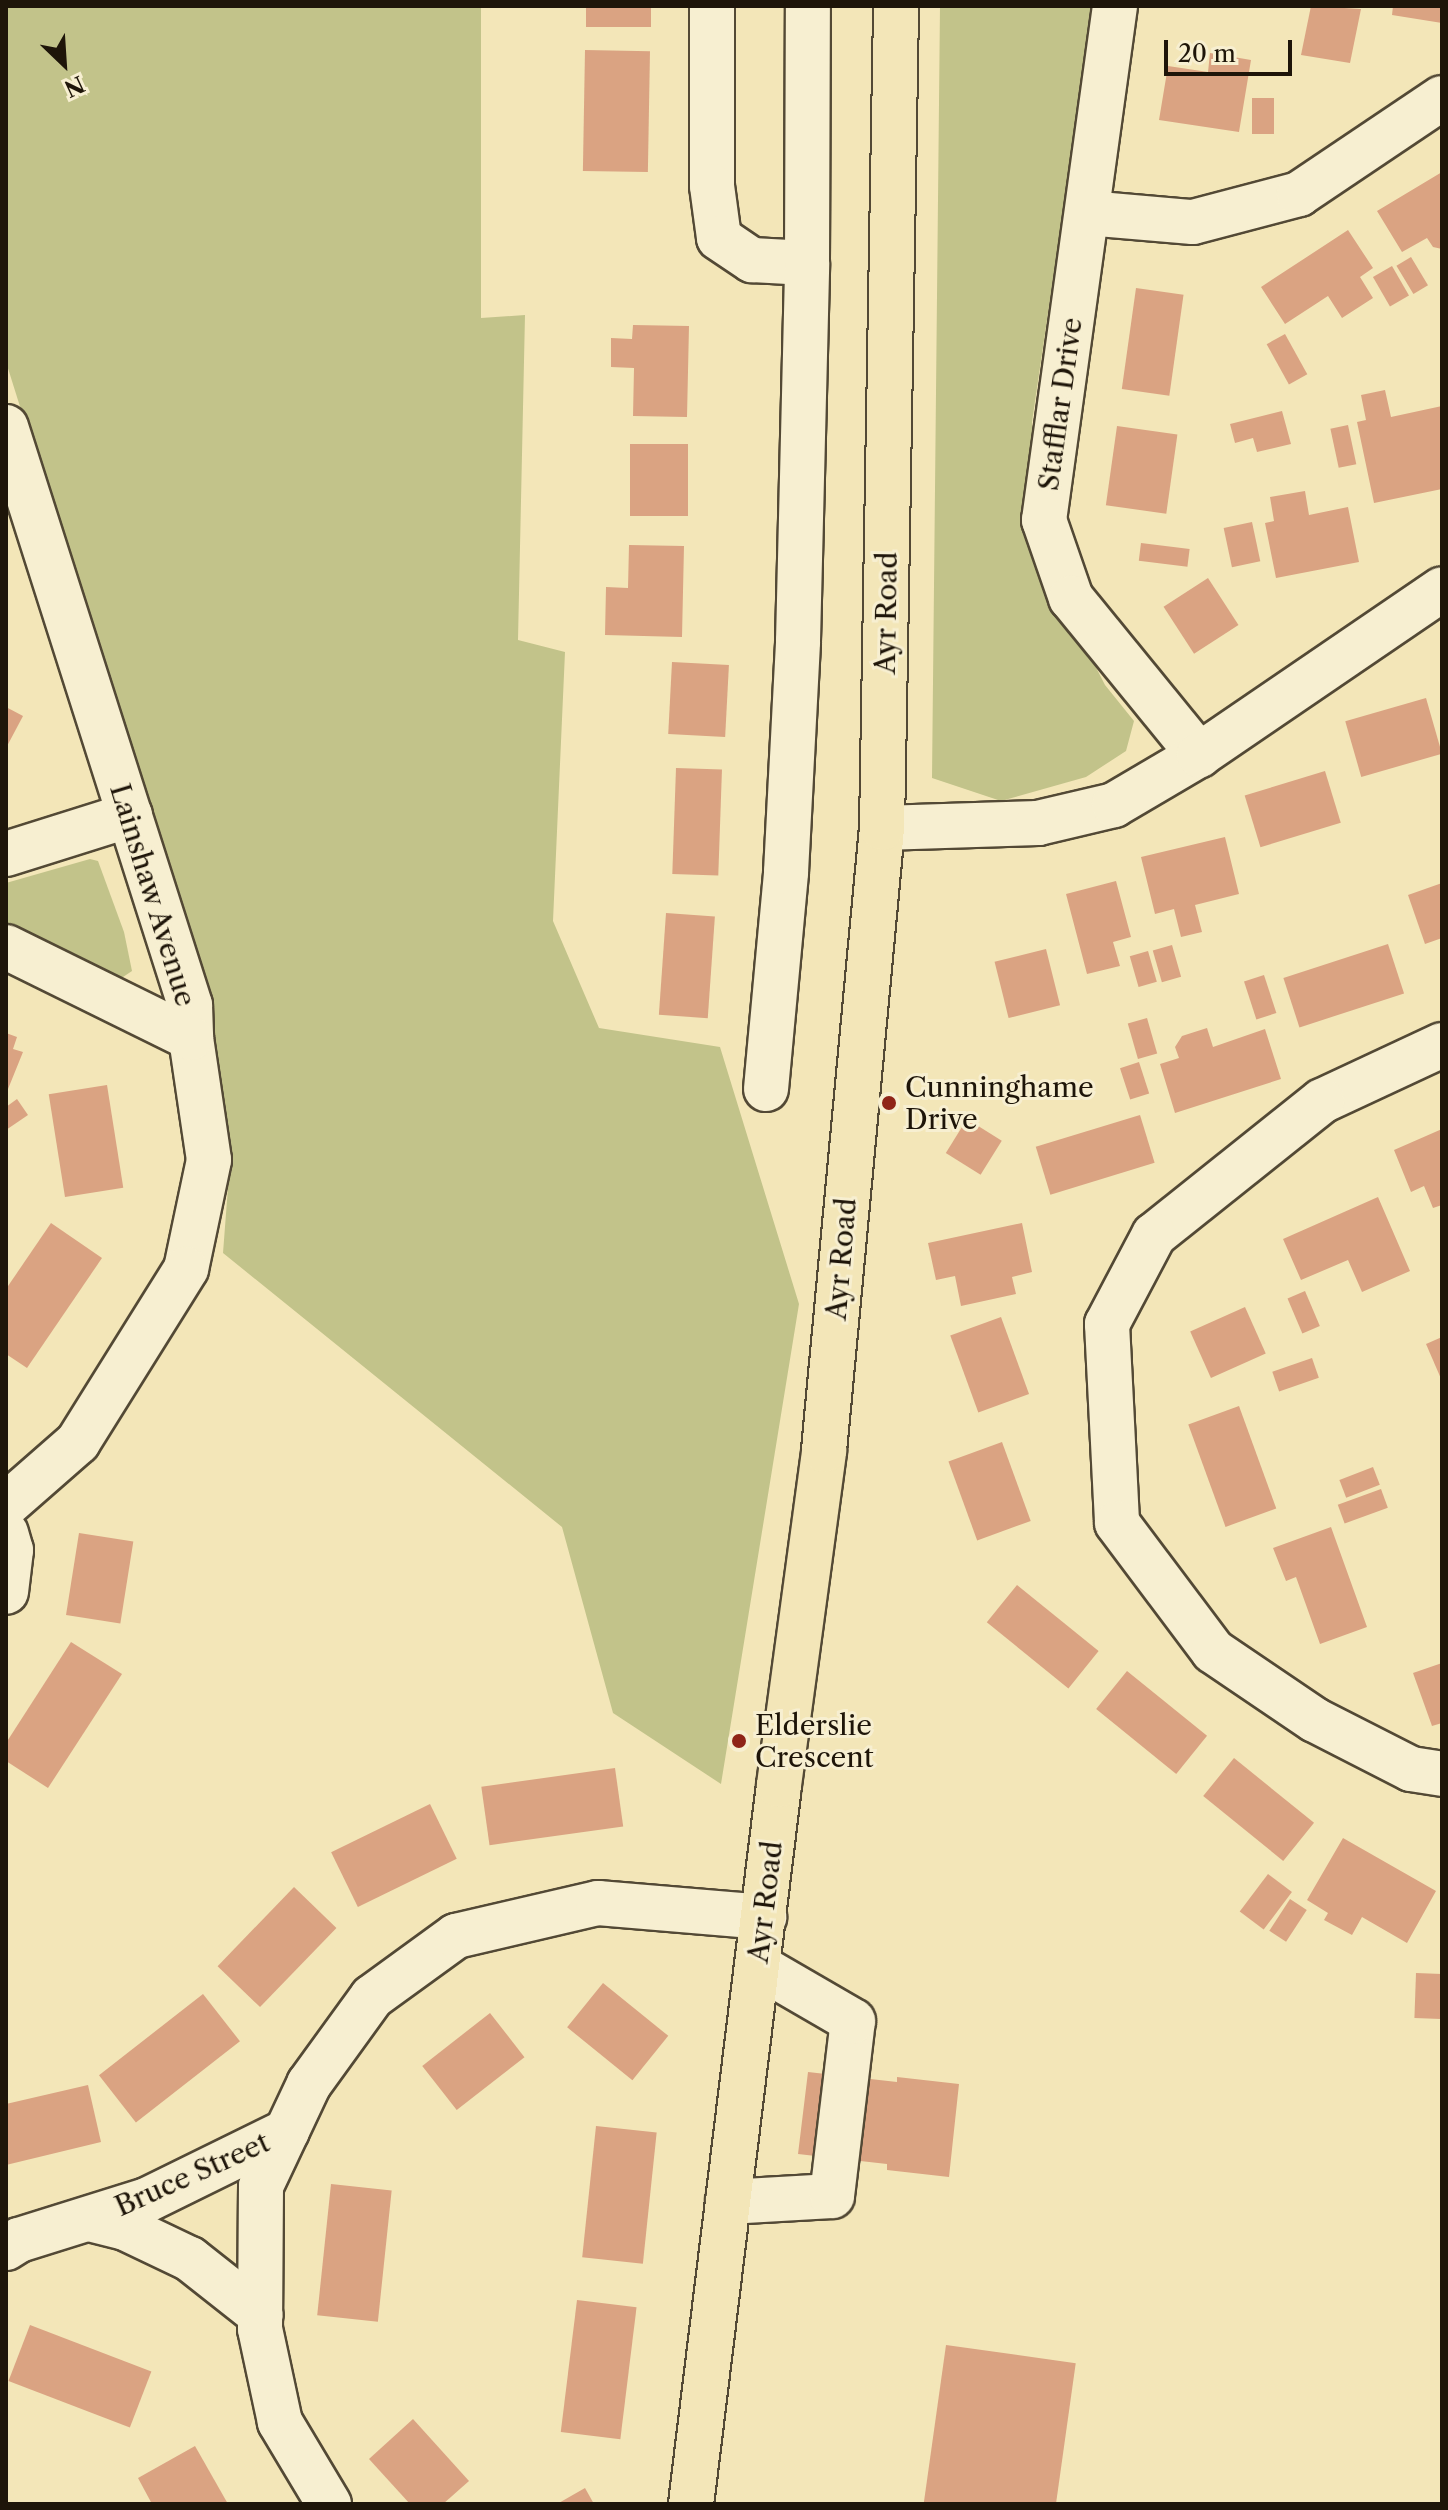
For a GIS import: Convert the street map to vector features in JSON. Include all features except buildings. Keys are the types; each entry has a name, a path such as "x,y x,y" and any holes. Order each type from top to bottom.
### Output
{"main road":[{"name":"Ayr Road","path":"691,2504 824,1450 882,828 896,6"}],"street":[{"path":"712,6 712,186 719,238 752,260 807,263"},
{"path":"766,1089 788,826 798,641 807,263 808,6"},
{"name":"Stafflar Drive","path":"1115,6 1044,520 1071,598 1199,755"},
{"path":"1087,213 1193,222 1299,194 1442,98"},
{"name":"Lainshaw Avenue","path":"6,427 190,1005 191,1038 209,1160 186,1269 78,1442 6,1505"},
{"path":"882,828 1038,823 1114,805 1199,755 1442,589"},
{"path":"6,854 130,815"},
{"path":"6,947 191,1038"},
{"path":"1442,1045 1322,1101 1154,1235 1107,1324 1117,1523 1125,1534 1213,1651 1315,1720 1411,1769 1442,1774"},
{"path":"6,1533 11,1550 6,1592"},
{"path":"329,2504 280,2422 260,2329 261,2186 309,2084 372,1997 456,1936 598,1903 764,1917"},
{"path":"728,2202 832,2196 853,2021 758,1966"},
{"name":"Bruce Street","path":"6,2248 19,2240 147,2200 287,2131"},
{"path":"89,2219 125,2228 190,2259 261,2315"}],"green space":[{"path":"6,6 481,6 481,318 525,315 518,640 565,652 553,921 599,1028 720,1047 799,1304 721,1784 613,1713 562,1527 223,1253 230,1161 205,995 6,362"},
{"path":"940,6 1093,6 1032,422 1043,564 1105,685 1134,721 1126,751 1086,777 1001,801 932,778"},
{"path":"90,859 98,861 124,932 132,971 120,979 6,935 6,883"}],"place":[{"name":"Cunninghame Drive","path":"889,1103"},
{"name":"Elderslie Crescent","path":"739,1741"}]}
